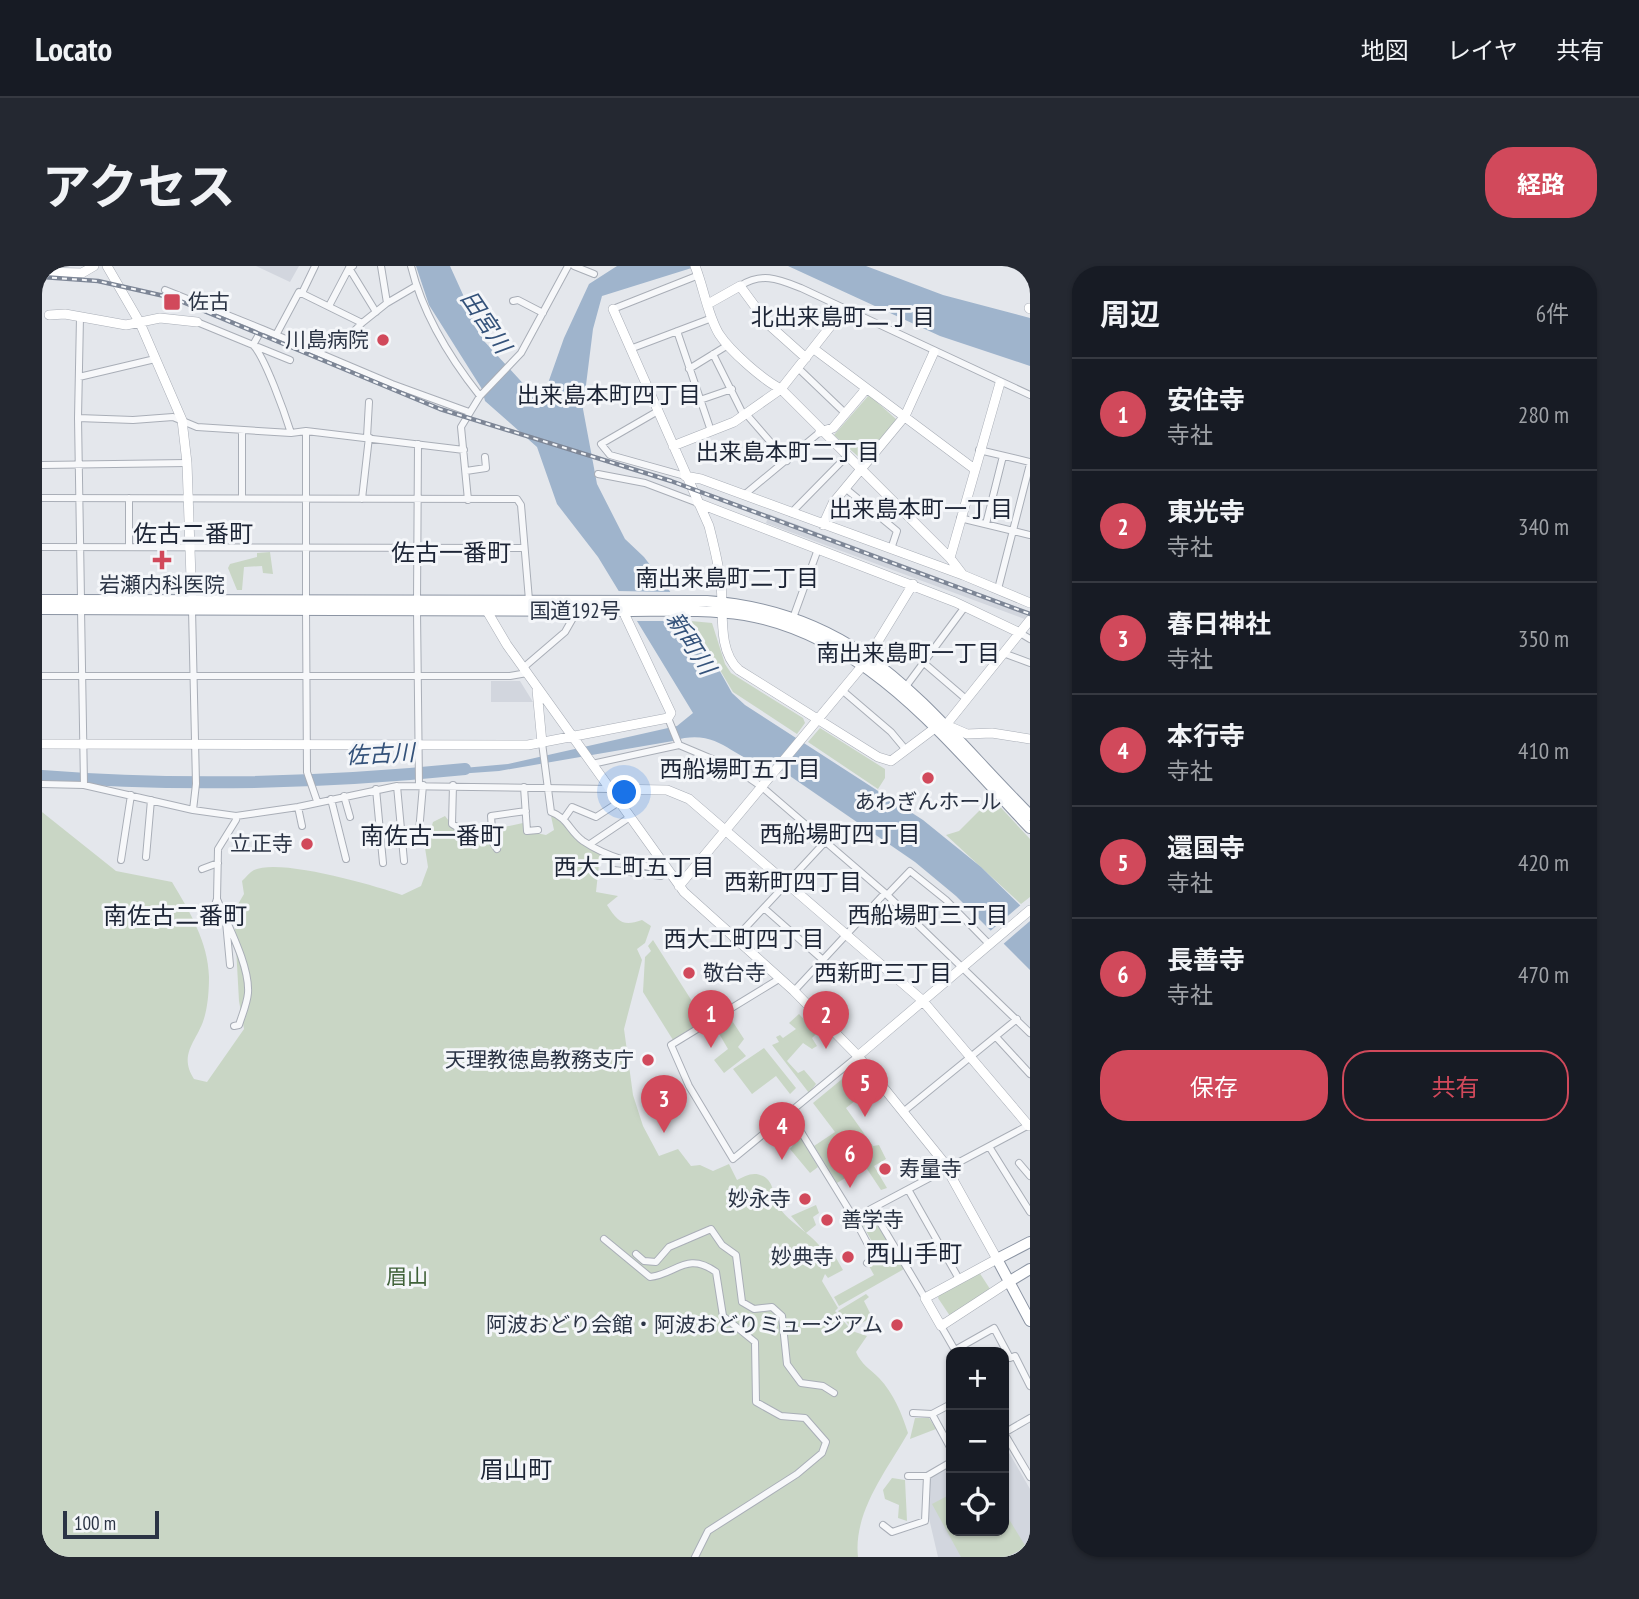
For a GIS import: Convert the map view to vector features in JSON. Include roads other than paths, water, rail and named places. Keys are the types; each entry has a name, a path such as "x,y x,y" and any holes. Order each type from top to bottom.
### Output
{"highway":[{"name":"国道192号","path":"42,600 81,604 485,607 577,611 624,607 749,606 793,618 830,633 941,726 1030,815"},
{"name":"国道192号","path":"485,607 529,600 624,607"},
{"name":"国道192号","path":"42,609 81,604"},
{"name":"国道192号","path":"722,608 785,625 866,661 907,685 1030,828"},
{"path":"1030,1242 997,1259 1030,1321"},
{"path":"1010,1281 1030,1269"}],"street":[{"path":"42,272 82,273 94,266"},
{"path":"107,266 139,323 182,420 187,463 192,605 196,780 193,810"},
{"path":"276,335 296,295 303,291 315,266"},
{"path":"381,266 387,303"},
{"path":"411,266 425,311 455,364 481,395"},
{"path":"468,500 461,427 481,395 506,372 521,353 568,266"},
{"path":"574,266 594,274"},
{"path":"329,306 351,267"},
{"path":"351,267 376,312"},
{"path":"963,575 950,558 820,432 781,389 768,383 728,345 712,318 697,270 613,309 698,503 715,550 725,640 734,666 884,760 891,761 941,726 1030,620"},
{"path":"708,304 752,278 766,276 801,288 1030,395"},
{"path":"351,334 387,303 416,286"},
{"path":"740,286 768,324 806,358"},
{"path":"165,290 392,384 469,412"},
{"path":"303,291 362,323"},
{"path":"1030,298 1030,309"},
{"path":"513,301 518,300 543,313"},
{"path":"673,446 745,416 781,389 844,309"},
{"path":"46,316 80,317 126,326 160,318 197,322 290,360"},
{"path":"80,317 78,464 84,780"},
{"path":"630,349 712,318"},
{"path":"253,345 262,329"},
{"path":"677,331 711,431"},
{"path":"253,345 260,351 291,433"},
{"path":"689,369 728,345"},
{"path":"814,349 973,468"},
{"path":"822,525 829,508 905,416 934,352"},
{"path":"713,354 745,416 787,461"},
{"path":"79,377 155,359"},
{"path":"798,368 845,413"},
{"path":"950,558 973,468 1000,383"},
{"path":"700,400 732,389"},
{"path":"744,495 820,432 834,428 866,389"},
{"path":"362,499 369,402"},
{"path":"658,411 601,444 610,455 701,479 963,575 1030,603"},
{"path":"78,418 133,420 169,417 197,427 291,433 306,431 464,450"},
{"path":"242,430 242,497"},
{"path":"306,431 307,772 317,801"},
{"path":"401,835 419,832 418,443"},
{"path":"979,450 1030,463 998,589"},
{"path":"986,524 1003,456"},
{"path":"466,471 486,471 485,457"},
{"path":"791,513 846,457"},
{"path":"42,465 187,463"},
{"path":"598,474 645,483 913,584 1030,639"},
{"path":"845,488 897,531 891,549"},
{"path":"42,498 242,497 520,501 529,600"},
{"path":"128,547 129,498"},
{"path":"960,518 1030,535"},
{"path":"42,547 524,548"},
{"path":"793,618 818,549"},
{"path":"679,886 843,691 866,661 913,584"},
{"path":"485,607 537,688 679,886 734,940 794,991 858,1056 949,1170 997,1259 925,1298"},
{"path":"624,607 671,713 669,722 678,743"},
{"path":"907,685 964,608"},
{"path":"42,676 510,676 525,670 565,632 577,611"},
{"path":"1003,653 1030,663"},
{"path":"924,663 966,699"},
{"path":"537,688 549,809 565,817 573,831 590,844 638,866 667,871"},
{"path":"843,691 891,732 906,750"},
{"path":"42,744 576,742 669,722"},
{"path":"941,726 967,734 1005,734 1030,739"},
{"path":"591,762 678,743 736,769 886,894 964,965 1030,1033"},
{"path":"42,784 84,780 193,810 236,816 420,783 681,793 922,1000 1030,1125 854,1218"},
{"path":"453,785 452,824 465,832"},
{"path":"397,786 404,861"},
{"path":"524,787 527,831 538,830"},
{"path":"376,789 383,863"},
{"path":"121,860 131,795"},
{"path":"344,796 350,817"},
{"path":"331,799 346,859"},
{"path":"146,858 151,800"},
{"path":"565,817 572,807 596,817 619,802"},
{"path":"298,807 302,827"},
{"path":"497,849 493,843 491,816 526,811"},
{"path":"211,917 217,899 218,849 236,816"},
{"path":"590,844 630,817"},
{"path":"734,940 825,842"},
{"path":"202,869 218,863"},
{"path":"614,870 643,876 661,876 667,871"},
{"path":"794,991 910,871 991,942"},
{"path":"217,899 225,919 230,965"},
{"path":"764,908 823,960"},
{"path":"779,979 671,1045 689,1086 733,1159 790,1114 1030,910"},
{"path":"225,919 230,923 244,964 248,992 239,1026 234,1027"},
{"path":"903,1112 1017,1019"},
{"path":"997,1038 1030,1074"},
{"path":"790,1114 854,1218 874,1256 867,1263"},
{"path":"990,1148 1029,1208"},
{"path":"1019,1163 1030,1176"},
{"path":"909,1191 959,1279"},
{"path":"872,1209 953,1347"},
{"path":"636,1254 644,1261 656,1262 669,1247 711,1229 722,1245 736,1255 743,1302 754,1310 772,1307 782,1316 787,1364 801,1383 823,1386 834,1393"},
{"path":"604,1239 650,1277 660,1276 680,1263 716,1272 723,1316 755,1342 756,1402 781,1416 805,1418 826,1442 822,1453 797,1474 708,1531 695,1557"},
{"path":"941,1326 1010,1281"},
{"path":"962,1347 994,1328 1004,1347"},
{"path":"1009,1356 1015,1356 1030,1386"},
{"path":"913,1413 932,1414 946,1407"},
{"path":"932,1414 946,1440"},
{"path":"1009,1430 1030,1418"},
{"path":"1009,1441 1030,1477"},
{"path":"908,1476 927,1476 946,1465"},
{"path":"883,1524 891,1532 925,1521 927,1476"}],"water":[{"name":"新町川","path":"416,266 450,266 484,341 541,403 564,338 589,284 617,266 698,266 602,296 593,329 583,409 597,484 625,539 644,557 669,590 702,639 732,693 745,705 923,820 981,867 1030,915 1030,970 956,896 915,862 771,763 748,759 704,738 690,738 499,771 443,775 452,769 508,764 677,726 693,713 598,557 557,504 537,447 485,401 482,389 429,305"},
{"path":"788,266 866,266 943,295 1030,318 1030,366 940,336"}],"waterway":[{"name":"佐古川","path":"42,776 148,782 254,782 360,778 465,769"}],"railway":[{"path":"42,277 98,281 173,298 440,409 671,481 1030,614"}],"place":[{"name":"佐古","path":"172,302"},
{"name":"川島病院","path":"383,340"},
{"name":"岩瀬内科医院","path":"162,560"},
{"name":"あわぎんホール","path":"928,778"},
{"name":"立正寺","path":"307,844"},
{"name":"敬台寺","path":"689,973"},
{"name":"安住寺","path":"711,1048"},
{"name":"東光寺","path":"826,1049"},
{"name":"天理教徳島教務支庁","path":"648,1060"},
{"name":"還国寺","path":"865,1117"},
{"name":"春日神社","path":"664,1133"},
{"name":"本行寺","path":"782,1160"},
{"name":"寿量寺","path":"885,1169"},
{"name":"長善寺","path":"850,1188"},
{"name":"妙永寺","path":"805,1199"},
{"name":"善学寺","path":"827,1220"},
{"name":"妙典寺","path":"848,1257"},
{"name":"阿波おどり会館・阿波おどりミュージアム","path":"897,1325"}],"district":[{"name":"北出来島町二丁目","path":"843,317"},
{"name":"出来島本町四丁目","path":"609,395"},
{"name":"出来島本町二丁目","path":"788,452"},
{"name":"出来島本町一丁目","path":"921,509"},
{"name":"佐古二番町","path":"193,534"},
{"name":"佐古一番町","path":"451,553"},
{"name":"南出来島町二丁目","path":"727,578"},
{"name":"南出来島町一丁目","path":"908,653"},
{"name":"西船場町五丁目","path":"740,769"},
{"name":"西船場町四丁目","path":"840,834"},
{"name":"南佐古一番町","path":"432,836"},
{"name":"西大工町五丁目","path":"634,867"},
{"name":"西新町四丁目","path":"793,882"},
{"name":"西船場町三丁目","path":"928,915"},
{"name":"南佐古二番町","path":"175,916"},
{"name":"西大工町四丁目","path":"744,939"},
{"name":"西新町三丁目","path":"883,973"},
{"name":"西山手町","path":"914,1254"},
{"name":"眉山町","path":"516,1470"}],"water label":[{"name":"田宮川","path":"486,322"}],"park label":[{"name":"眉山","path":"407,1277"}]}
